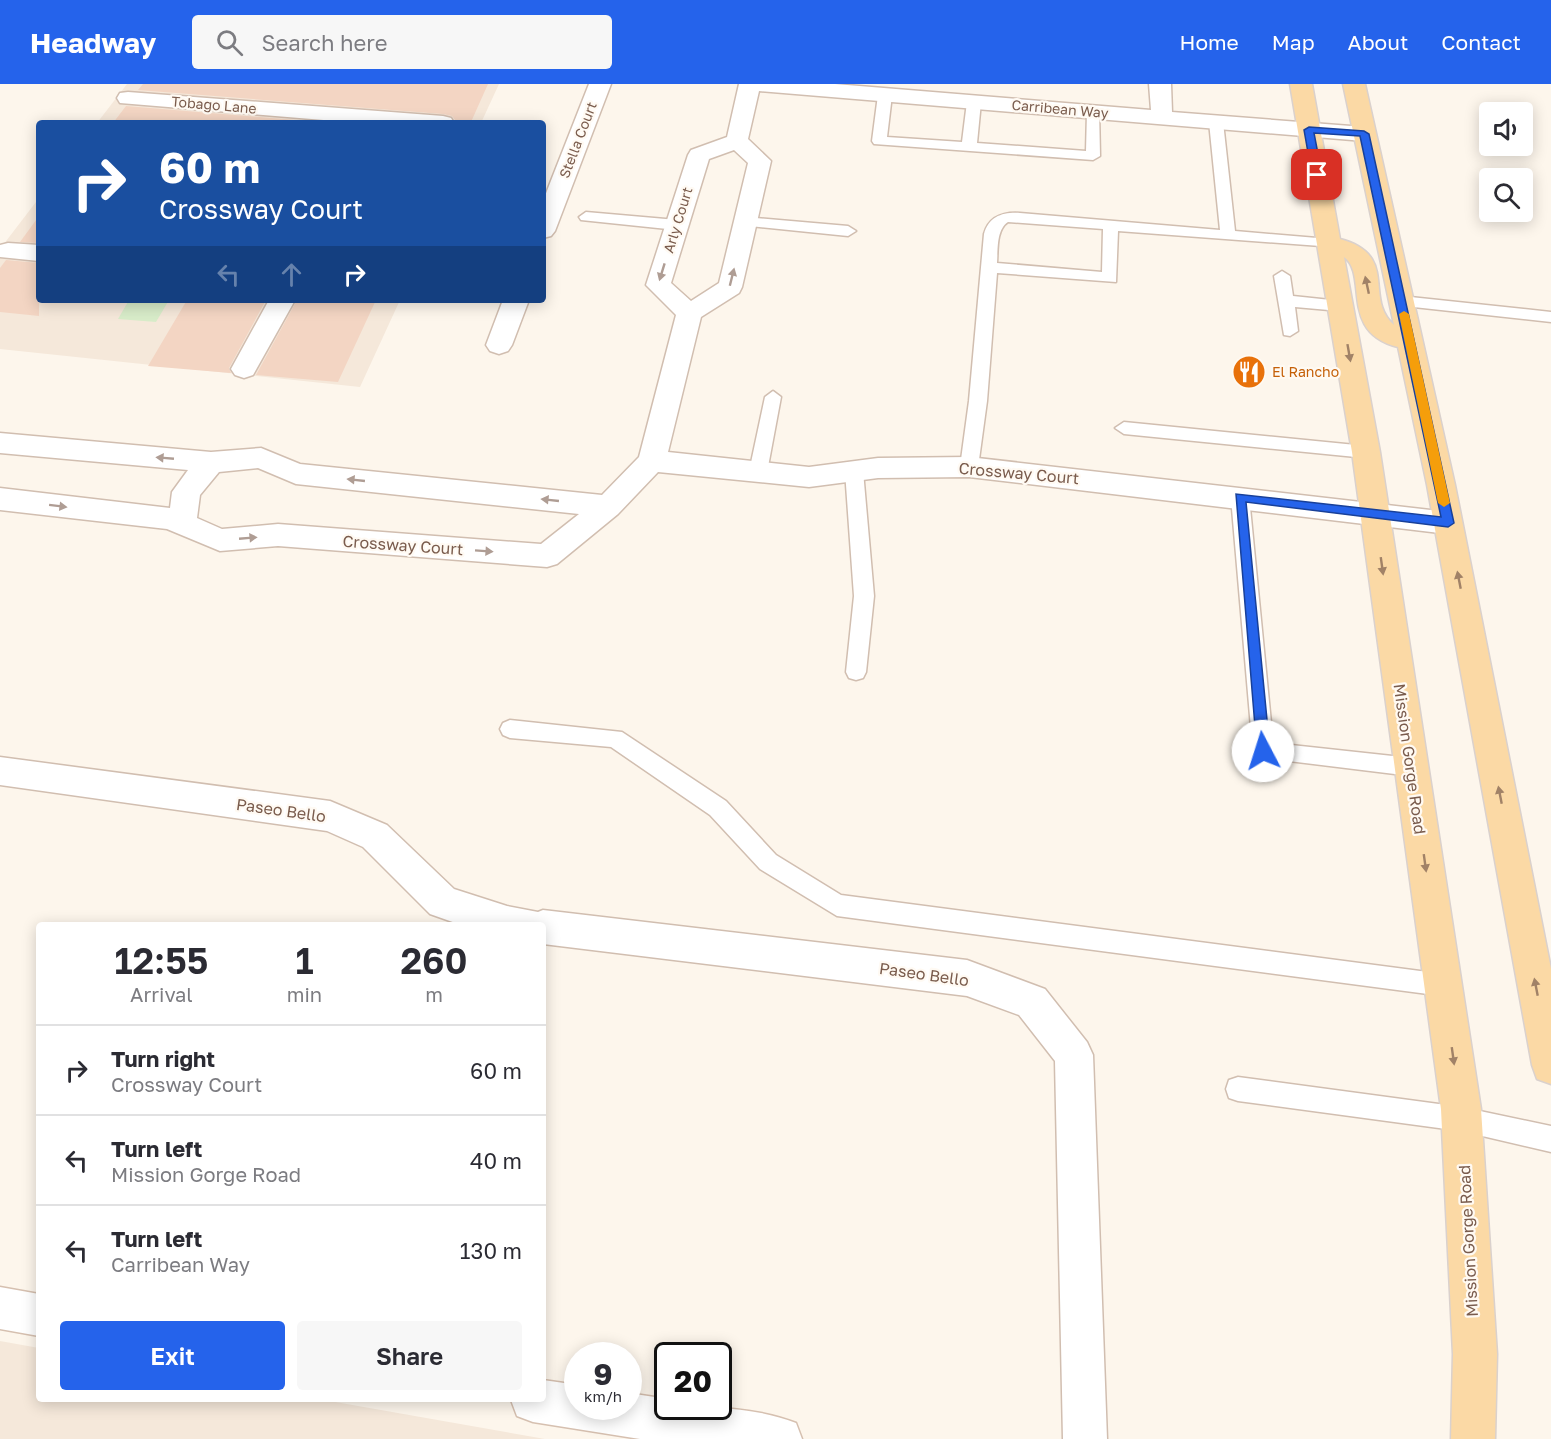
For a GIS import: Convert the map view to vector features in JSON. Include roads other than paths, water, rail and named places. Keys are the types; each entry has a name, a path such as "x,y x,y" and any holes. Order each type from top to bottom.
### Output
{"main road":[{"name":"Mission Gorge Road","path":"1301,84 1366,452 1461,1119 1474,1354 1473,1439"},
{"path":"1354,84 1448,523 1551,1065"},
{"path":"1329,244 1350,249 1361,260 1375,321 1382,332 1394,339 1410,341"}],"street":[{"name":"Stella Court","path":"546,223 600,84"},
{"path":"652,461 689,313 730,287 760,161 737,141 750,84"},
{"name":"Carribean Way","path":"757,84 1364,134"},
{"path":"1160,84 1162,118"},
{"name":"Tobago Lane","path":"128,98 409,120"},
{"name":"Arly Court","path":"689,313 658,285 699,155 737,141"},
{"path":"8,251 36,253"},
{"path":"244,369 280,303"},
{"path":"499,345 515,303"},
{"path":"0,443 211,462 261,458 296,474 599,513"},
{"name":"Crossway Court","path":"0,499 171,519 220,540 278,535 547,556 599,513 652,461 809,477 878,468 969,467 1448,523"},
{"path":"182,524 186,492 211,462"},
{"name":"Paseo Bello","path":"0,771 330,816 375,836 443,902 504,922"},
{"name":"Paseo Bello","path":"546,927 967,978 1032,1002 1074,1055 1085,1439"},
{"path":"0,1308 36,1314"},
{"path":"539,1402 609,1426 780,1439"}],"lane":[{"path":"885,95 879,141 1093,156 1094,112"},
{"path":"969,147 974,102"},
{"path":"1216,122 1228,235"},
{"path":"586,217 677,225"},
{"path":"969,467 978,400 994,225 1000,219 1026,218 1329,244"},
{"path":"745,222 848,231"},
{"path":"990,267 1110,278 1111,225"},
{"path":"1282,276 1290,331"},
{"path":"1286,301 1340,306"},
{"path":"1401,301 1551,317"},
{"path":"758,472 773,397"},
{"path":"1124,428 1366,452"},
{"path":"854,471 862,545 864,596 856,672"},
{"path":"1240,497 1263,751 1411,767"},
{"path":"510,729 615,738 718,808 768,862 837,905 1443,985"},
{"path":"1238,1089 1461,1119 1551,1139"}],"place":[{"name":"El Rancho","path":"1249,372"}]}
